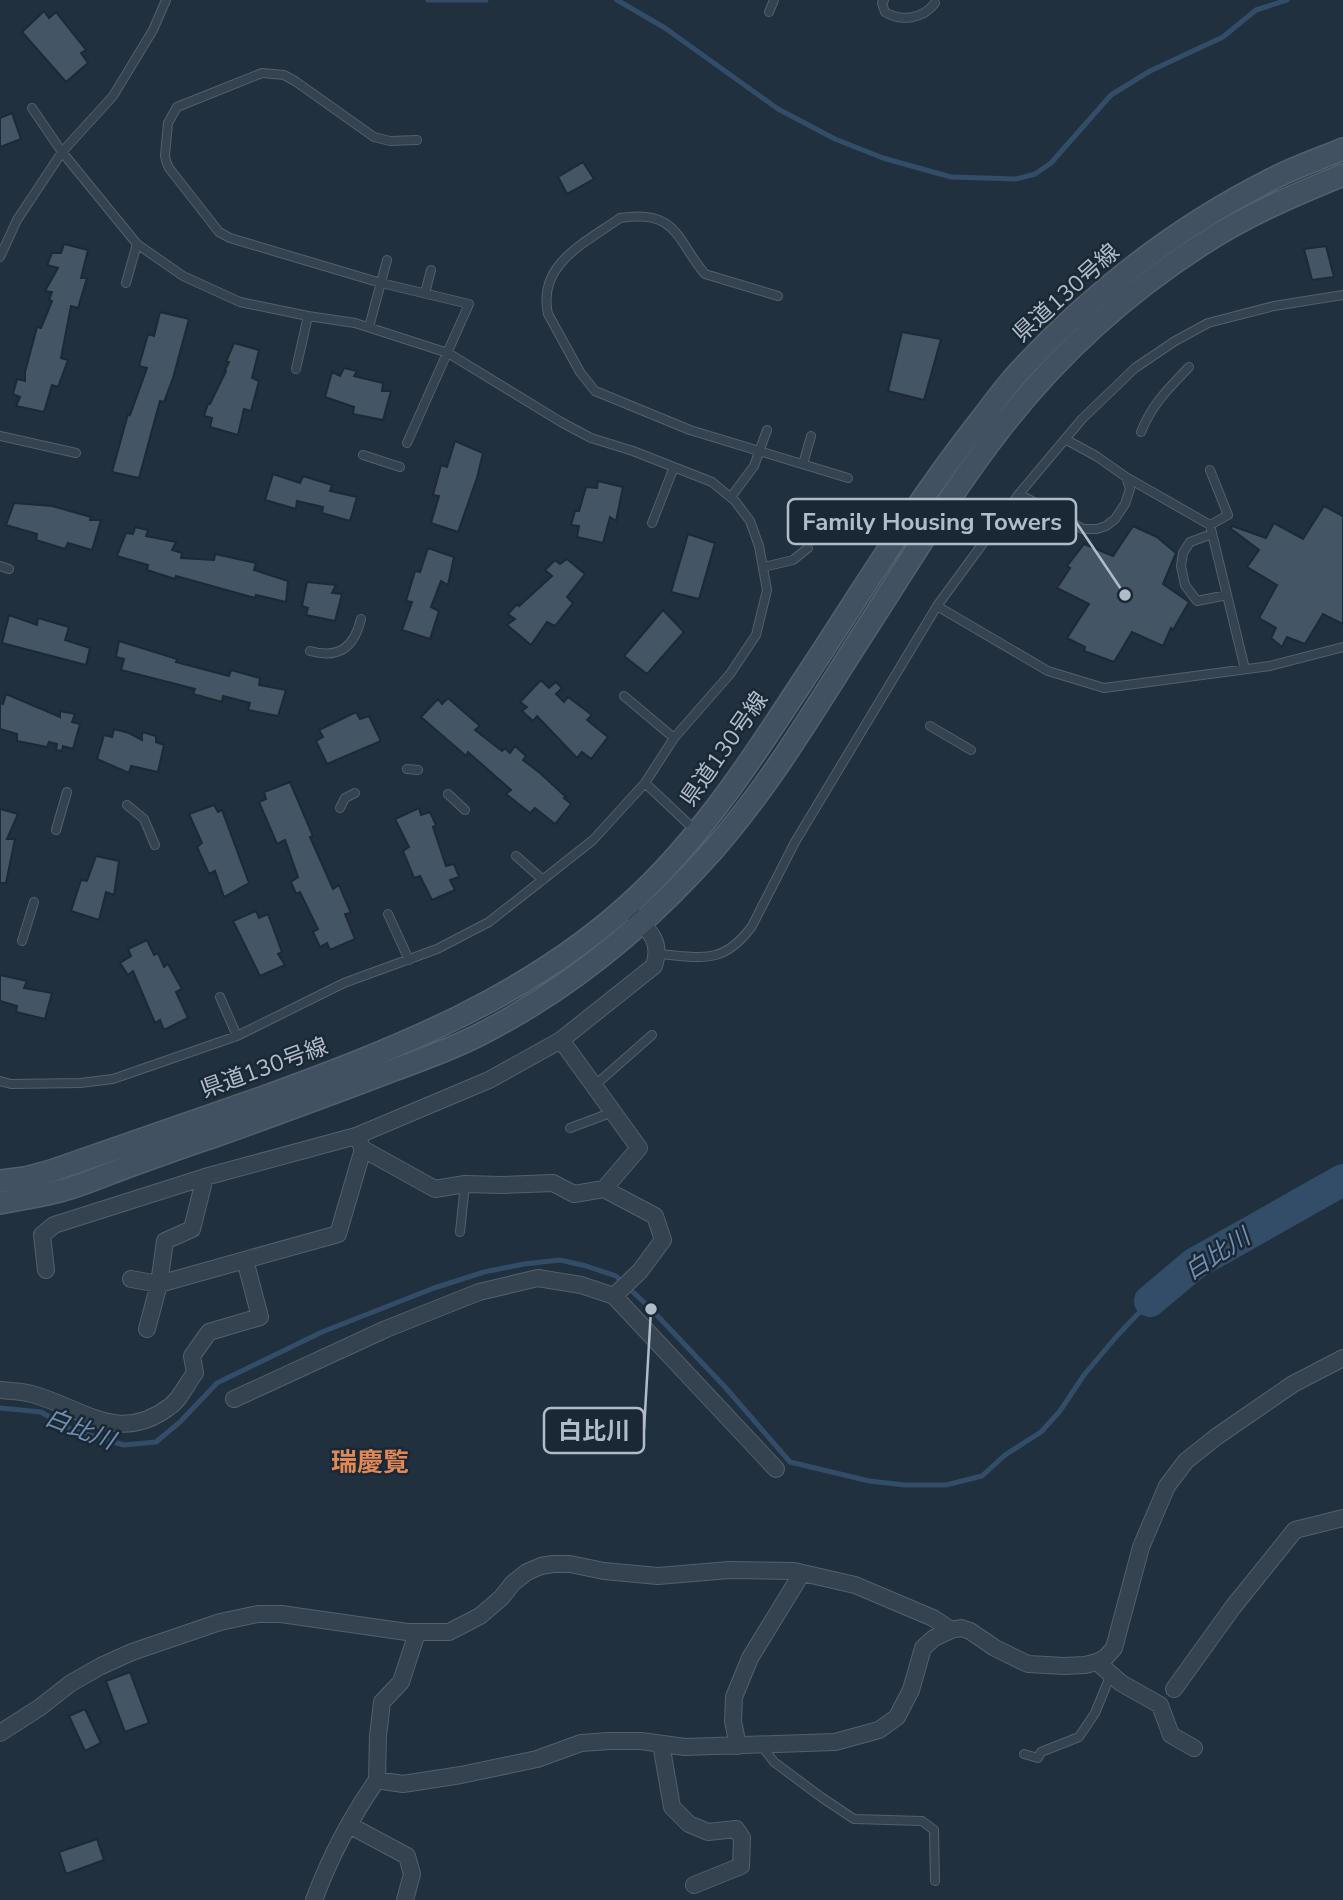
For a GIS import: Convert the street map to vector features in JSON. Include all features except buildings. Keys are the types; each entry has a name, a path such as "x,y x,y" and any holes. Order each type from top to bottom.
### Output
{"main road":[{"name":"県道130号線","path":"1,1180 25,1178 77,1163 334,1072 403,1044 467,1014 537,974 581,943 642,892 697,832 764,740 959,447 1039,351 1082,309 1185,229 1275,177 1343,149"},
{"name":"県道130号線","path":"0,1203 65,1189 326,1096 479,1035 549,995 597,962 673,894 752,802 976,461 1062,358 1101,321 1202,244 1283,200 1343,175"}],"street":[{"path":"46,1270 42,1235 54,1225 205,1177 360,1142 489,1080 561,1040 654,966 658,954 654,939 626,907"},
{"path":"561,1040 639,1148 604,1189"},
{"path":"360,1142 435,1189 465,1184 553,1183 573,1194 604,1189 655,1216 663,1240 634,1277 615,1294"},
{"path":"131,1279 159,1284 338,1234 360,1142"},
{"path":"147,1329 159,1284 165,1241 192,1229 205,1177"},
{"path":"0,1390 31,1394 77,1413 116,1424 143,1423 171,1406 195,1373 192,1356 209,1332 260,1317 245,1260"},
{"path":"234,1399 386,1329 479,1292 538,1278 615,1294 776,1469"},
{"path":"377,1780 403,1784 461,1775 537,1759 581,1743 641,1741 685,1747 835,1742 878,1730 897,1717 911,1690 923,1648 934,1637 961,1628 1027,1664 1064,1666 1097,1662 1114,1648 1141,1547 1167,1486 1186,1461 1293,1384 1343,1358"},
{"path":"1174,1689 1233,1607 1295,1530 1343,1518"},
{"path":"0,1733 71,1683 102,1665 132,1651 220,1622 258,1614 281,1614 417,1633 449,1632 480,1616 527,1572 553,1564 570,1564 604,1572 659,1576 729,1570 794,1571 855,1585 933,1618 951,1630"},
{"path":"738,1746 733,1721 734,1697 750,1658 802,1573"},
{"path":"314,1900 324,1873 357,1809 377,1780 382,1702 401,1682 417,1633"},
{"path":"1097,1662 1121,1683 1160,1705 1171,1735 1194,1748"},
{"path":"661,1744 672,1807 689,1824 708,1832 736,1829 742,1838 741,1866 694,1885"},
{"path":"349,1825 407,1856 412,1874 405,1900"}],"lane":[{"path":"0,257 17,220 62,152 113,96 153,30 166,0"},
{"path":"769,12 774,0"},
{"path":"873,0 883,2 885,12 903,18 920,14 935,3"},
{"path":"407,443 469,304 381,284 237,241 219,232 169,168 165,155 169,123 177,107 262,72 284,75 295,81 374,137 390,141 417,140"},
{"path":"0,1082 60,1083 113,1079 237,1036 344,983 438,949 489,922 593,840 645,783 674,738 730,674 756,635 767,590 759,546 750,521 731,497 712,482 591,438 448,353 355,323 240,302 183,276 137,244 62,152 32,108"},
{"path":"778,296 705,274 678,233 668,224 656,219 631,216 620,218 565,257 549,280 546,295 548,314 580,372 595,391 690,430 848,478"},
{"path":"126,283 137,244"},
{"path":"369,327 387,260"},
{"path":"425,293 431,270"},
{"path":"658,954 712,957 726,952 744,938 795,842 937,606 1019,494 1105,396 1135,368 1208,323 1274,306 1343,295"},
{"path":"296,369 308,316"},
{"path":"1141,432 1148,413 1189,367"},
{"path":"731,497 754,466 767,430"},
{"path":"0,436 76,453"},
{"path":"803,464 811,436"},
{"path":"1065,439 1211,529 1245,669"},
{"path":"363,455 400,467"},
{"path":"652,523 674,467"},
{"path":"1210,470 1228,515 1189,542 1183,553 1181,566 1185,586 1197,601 1227,595"},
{"path":"1019,494 1083,529 1097,529 1115,519 1125,503 1130,489 1126,477"},
{"path":"764,567 793,561 808,548"},
{"path":"937,606 1048,670 1104,688 1270,666 1343,647"},
{"path":"310,651 321,654 345,649 358,631 361,619"},
{"path":"624,696 674,738"},
{"path":"930,726 971,750"},
{"path":"407,769 418,770"},
{"path":"645,783 716,847"},
{"path":"56,830 67,792"},
{"path":"340,808 345,798 355,793"},
{"path":"447,794 465,810"},
{"path":"127,805 144,819 155,845"},
{"path":"516,856 543,880"},
{"path":"22,941 34,902"},
{"path":"388,914 409,960"},
{"path":"220,997 237,1036"},
{"path":"594,1086 652,1035"},
{"path":"570,1128 613,1112"},
{"path":"460,1232 465,1184"},
{"path":"1024,1754 1038,1758 1041,1752 1079,1737 1095,1713 1111,1674"},
{"path":"761,1745 774,1762 855,1819 922,1821 934,1830 934,1881"}],"waterway":[{"path":"428,0 486,0"},
{"path":"617,0 665,28 778,109 835,139 883,158 951,177 1016,179 1035,174 1051,163 1111,95 1150,71 1223,37 1256,10 1287,0"},
{"name":"白比川","path":"1150,1301 1194,1264 1343,1180"},
{"name":"白比川","path":"0,1408 41,1412 72,1430 124,1445 156,1442 180,1422 217,1383 322,1332 434,1288 484,1272 560,1260 616,1276 725,1387 790,1462 869,1481 905,1485 946,1485 982,1476 1005,1455 1041,1432 1060,1411 1084,1375 1150,1301"}],"place":[{"name":"Family Housing Towers","path":"1125,595"},
{"name":"白比川","path":"651,1309"}],"district":[{"name":"瑞慶覧","path":"370,1462"}]}
